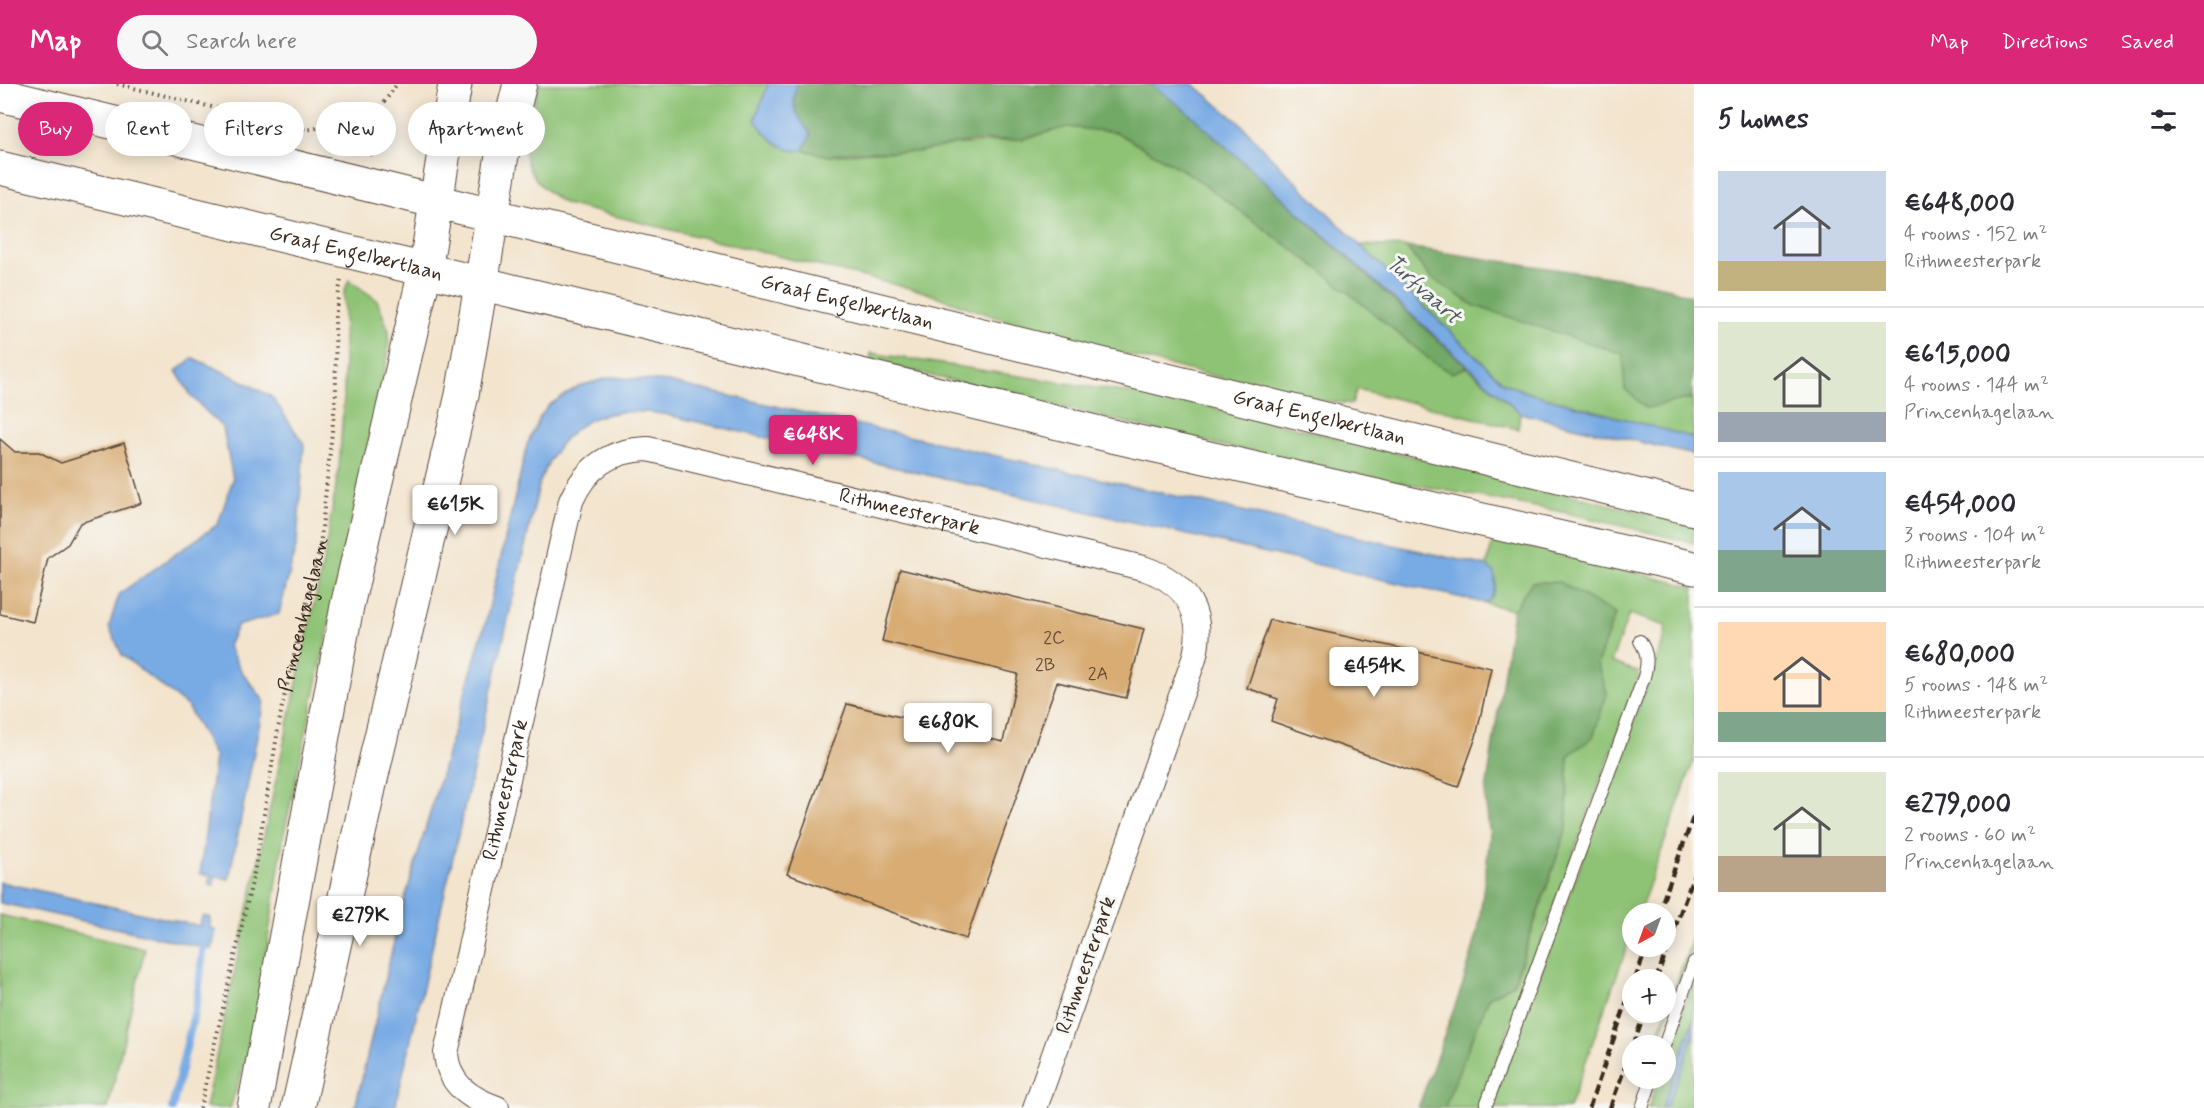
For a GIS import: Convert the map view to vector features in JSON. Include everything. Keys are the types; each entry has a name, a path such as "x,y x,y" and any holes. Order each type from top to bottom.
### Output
{"main road":[{"name":"Princenhagelaan","path":"254,1108 347,606 424,271 455,84"},
{"path":"298,1108 372,775 462,395 502,155 520,84"},
{"name":"Graaf Engelbertlaan","path":"0,96 1694,508"},
{"name":"Graaf Engelbertlaan","path":"0,168 1112,436 1694,568"}],"street":[{"name":"Rithmeesterpark","path":"497,1108 472,1098 456,1084 447,1064 446,1053 571,501 584,476 605,458 633,449 648,449 1143,568 1172,582 1191,604 1199,632 1194,659 1035,1108"}],"lane":[{"path":"1485,1108 1644,677 1648,663 1646,651 1640,641"},
{"path":"1668,1035 1694,962"},
{"path":"1641,1108 1648,1089"}],"path":[{"path":"117,84 306,130 316,128"},
{"path":"384,102 397,84"},
{"path":"365,184 372,156"},
{"name":"Princenhagelaan","path":"200,1108 254,873 282,706 320,547 336,393 335,317 348,252"}],"green space":[{"path":"539,84 768,84 755,120 794,151 803,150 829,156 1022,139 1067,127 1116,132 1191,175 1322,271 1433,362 1452,373 1467,367 1520,413 1518,429 1357,389 1352,404 1306,399 1050,336 921,291 565,204 534,178 528,165 526,156 545,156 545,102 534,102"},
{"path":"797,84 1155,85 1190,114 1467,367 1452,373 1433,362 1322,271 1191,175 1116,132 1067,127 1022,139 972,141 917,152 852,152 829,156 803,150 811,135 794,105"},
{"path":"1360,245 1406,247 1430,277 1623,354 1625,389 1646,408 1692,398 1694,438 1526,392 1504,383"},
{"path":"1406,247 1657,284 1694,297 1692,398 1646,408 1625,389 1623,354 1475,306 1430,277"},
{"path":"349,280 377,300 389,331 388,355 284,834 253,1039 230,1108 205,1108 324,558 339,468 344,397 344,293"},
{"path":"871,353 1194,403 1694,525 1694,543 1563,512 1334,470 1206,442 870,361"},
{"path":"1493,538 1694,587 1694,760 1643,903 1622,903 1623,957 1569,1108 1491,1108 1664,639 1666,626 1629,614 1611,662 1638,672 1639,676 1479,1108 1444,1108 1489,997 1514,984 1567,827 1568,755 1593,737 1607,693 1597,664 1615,614 1532,582 1513,610 1484,603 1492,596 1495,586 1494,575 1487,566"},
{"path":"1532,582 1560,582 1615,614 1597,664 1607,693 1593,737 1568,756 1567,827 1513,984 1489,997 1444,1108 1418,1108 1463,984 1478,931 1490,837 1485,798 1513,610"},
{"path":"0,915 145,949 108,1108 0,1108"},
{"path":"1694,933 1694,944 1676,993 1676,983"},
{"path":"1694,979 1694,1108 1648,1108 1655,1089 1676,1089 1676,1035 1674,1035"},
{"path":"1662,1023 1665,1023 1661,1035 1658,1035"}],"water":[{"path":"768,84 797,84 794,105 811,135 803,150 781,146 764,132 755,120"},
{"path":"1151,84 1193,84 1243,126 1266,152 1360,245 1504,383 1526,392 1694,438 1694,455 1520,413 1190,114"},
{"path":"193,358 272,397 304,444 297,543 279,614 237,626 228,646 242,672 264,701 229,879 215,876 214,885 209,884 210,875 200,874 215,757 187,706 122,655 109,627 119,594 218,524 233,479 223,428 192,397 176,371"},
{"path":"612,377 668,382 1487,566 1494,572 1494,590 1491,598 1484,603 663,414 621,412 603,415 587,422 573,431 560,444 540,481 395,1108 355,1108 400,916 487,617 527,445 540,417 549,405 579,386"},
{"path":"0,882 199,926 203,916 210,917 210,928 216,930 212,949 0,903"},
{"path":"1694,1018 1691,1041 1676,1084 1676,1069"},
{"path":"1669,1089 1674,1089 1666,1108 1662,1108"}],"building":[{"path":"0,439 15,452 39,452 61,463 124,443 142,503 80,523 68,544 48,558 33,622 0,614"},
{"path":"900,569 1144,629 1126,698 1057,682 966,939 787,874 847,704 1003,742 1018,674 882,641"},
{"path":"1270,620 1491,668 1476,737 1458,787 1271,721 1278,699 1247,688"}],"waterway":[{"path":"172,1108 197,1001 205,936"}],"railway":[{"path":"1662,903 1694,815"},
{"path":"1660,969 1694,875"},
{"path":"1639,969 1643,957"},
{"path":"1589,1108 1622,1015"},
{"path":"1637,1035 1641,1023"},
{"path":"1610,1108 1622,1075"}],"water label":[{"name":"Turfvaart","path":"1423,290"}]}
